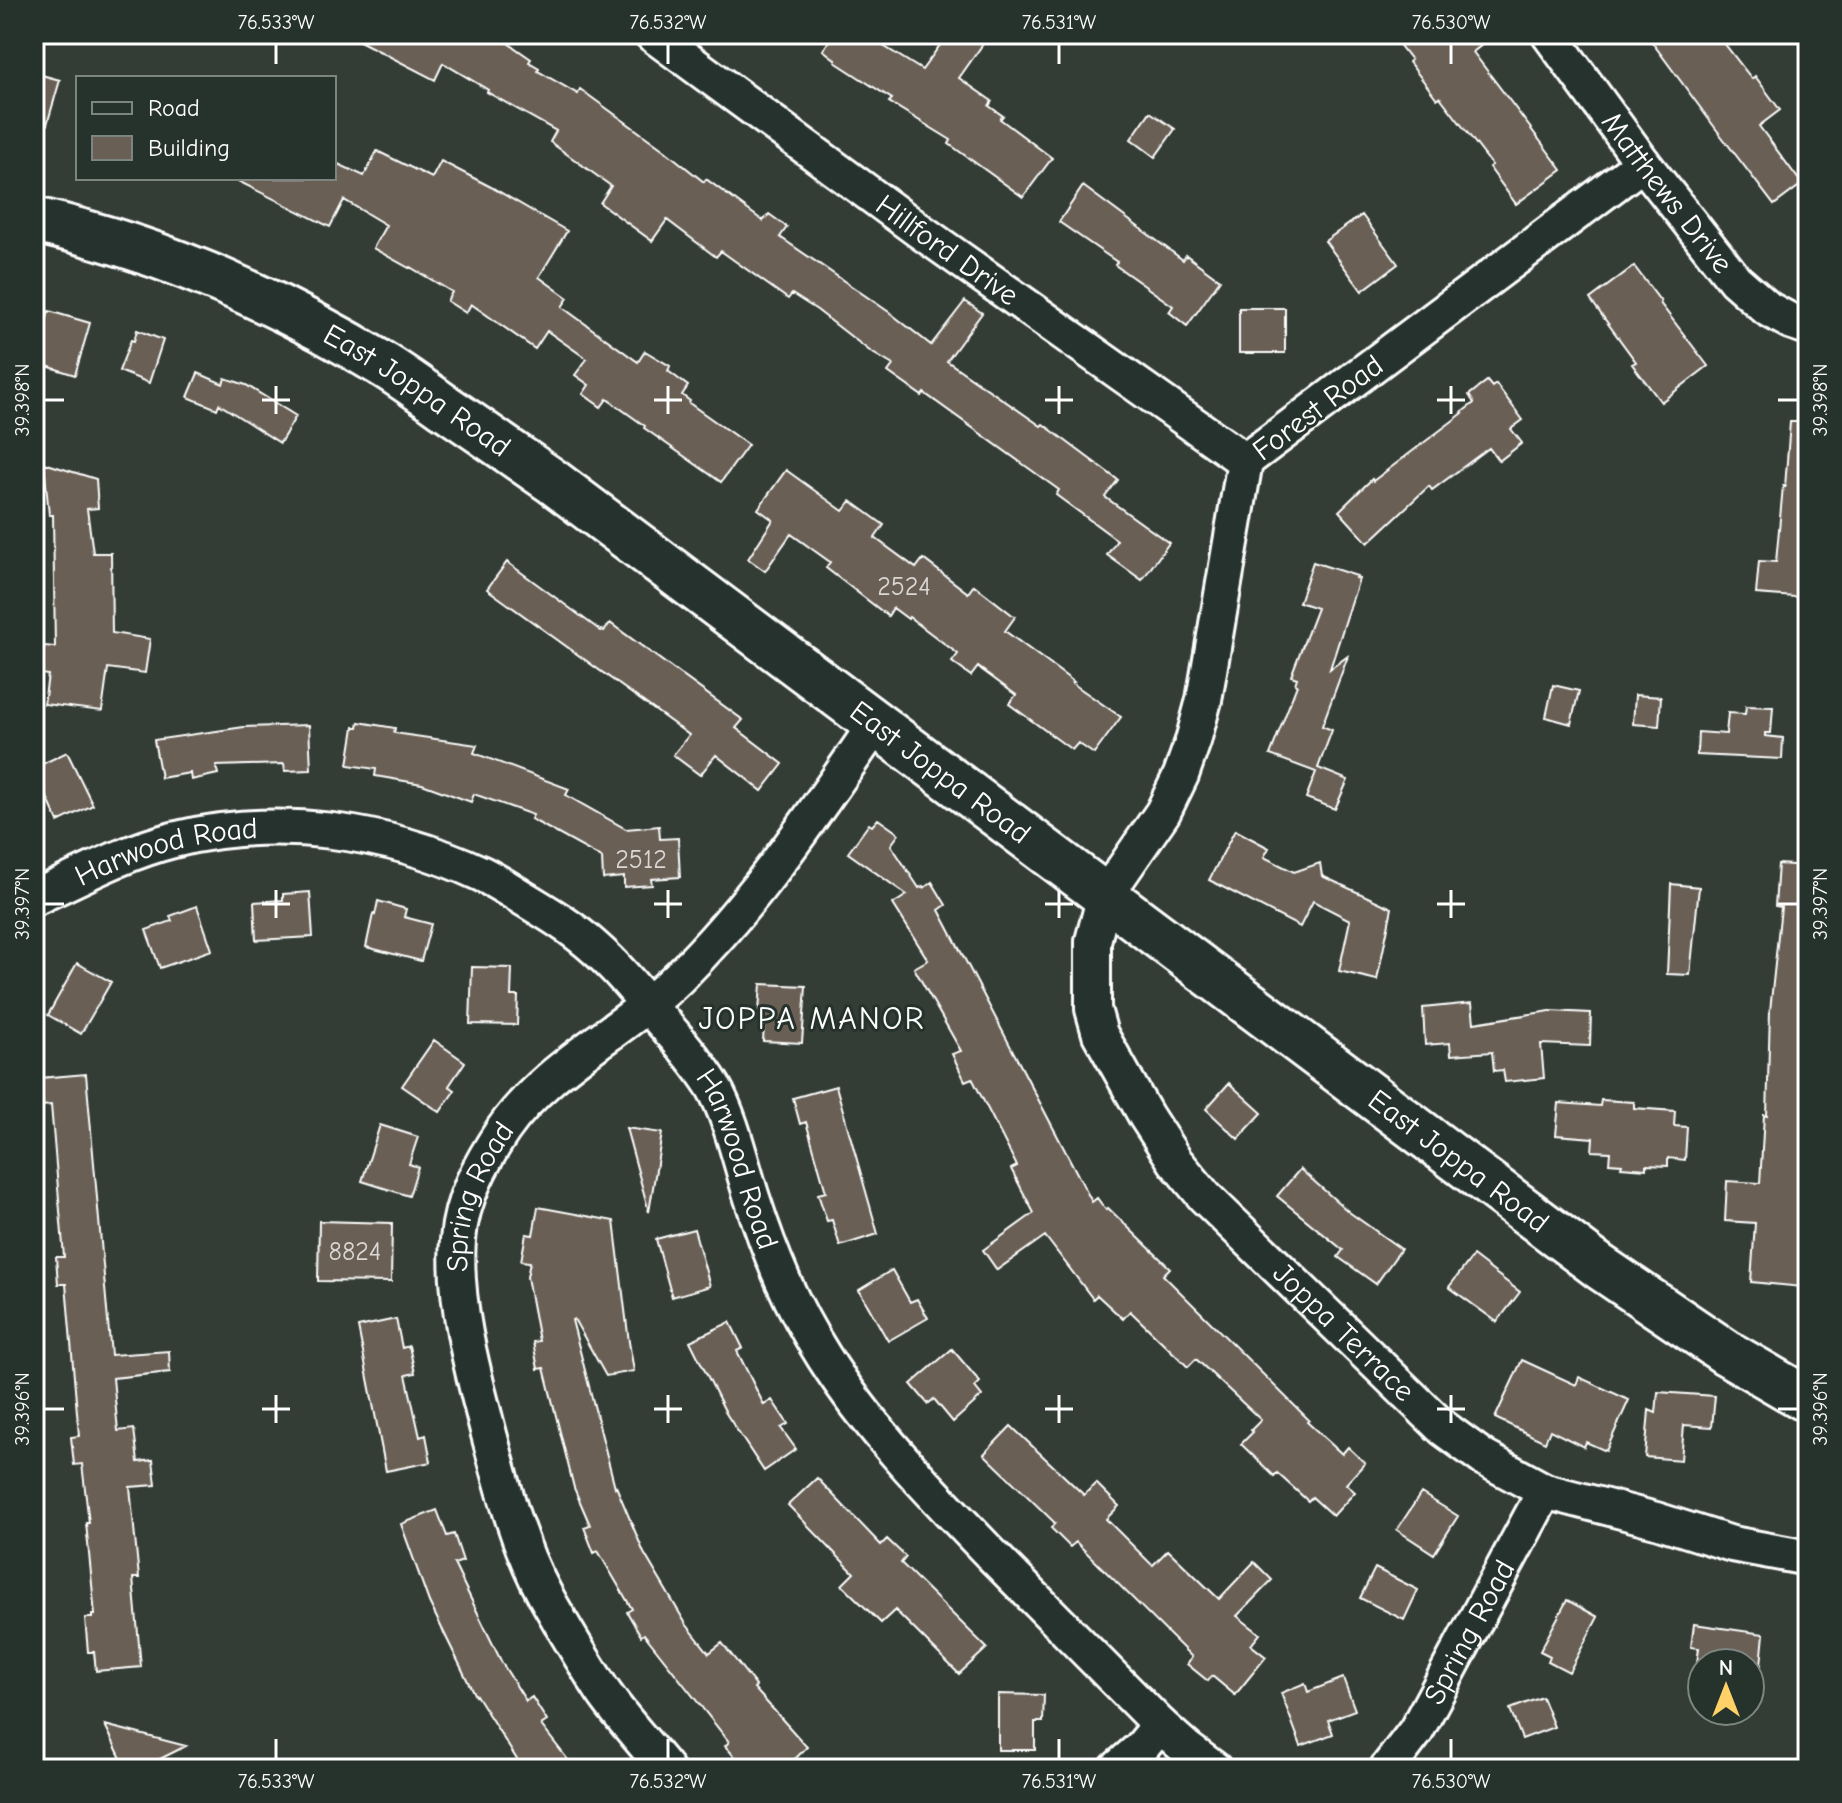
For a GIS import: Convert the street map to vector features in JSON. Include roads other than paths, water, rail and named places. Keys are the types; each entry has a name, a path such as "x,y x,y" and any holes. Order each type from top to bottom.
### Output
{"main road":[{"name":"East Joppa Road","path":"34,220 154,253 323,330 389,368 552,481 1600,1267 1727,1353 1808,1400"}],"street":[{"name":"Hillford Drive","path":"652,34 933,240 1245,461"},
{"name":"Matthews Drive","path":"1549,34 1643,163 1735,280 1768,309 1808,327"},
{"name":"Forest Road","path":"1105,896 1163,812 1193,741 1204,700 1245,461 1643,163"},
{"name":"Spring Road","path":"666,1769 604,1692 543,1590 511,1515 476,1384 458,1288 458,1238 463,1210 470,1188 504,1129 540,1087 678,978 746,906 876,724"},
{"name":"Harwood Road","path":"34,898 109,864 171,841 253,827 342,831 384,840 483,875 574,930 622,973 714,1088 728,1121 777,1271 798,1314 842,1384 884,1438 953,1514 1160,1725"},
{"name":"Joppa Terrace","path":"1105,896 1093,941 1093,1009 1100,1034 1146,1116 1175,1161 1205,1197 1443,1428 1484,1458 1545,1491 1732,1544 1808,1558"},
{"name":"Spring Road","path":"1387,1769 1416,1731 1545,1491"},
{"path":"1117,1769 1141,1748 1160,1725 1214,1769"}],"district":[{"name":"JOPPA MANOR","path":"812,1018"}]}
